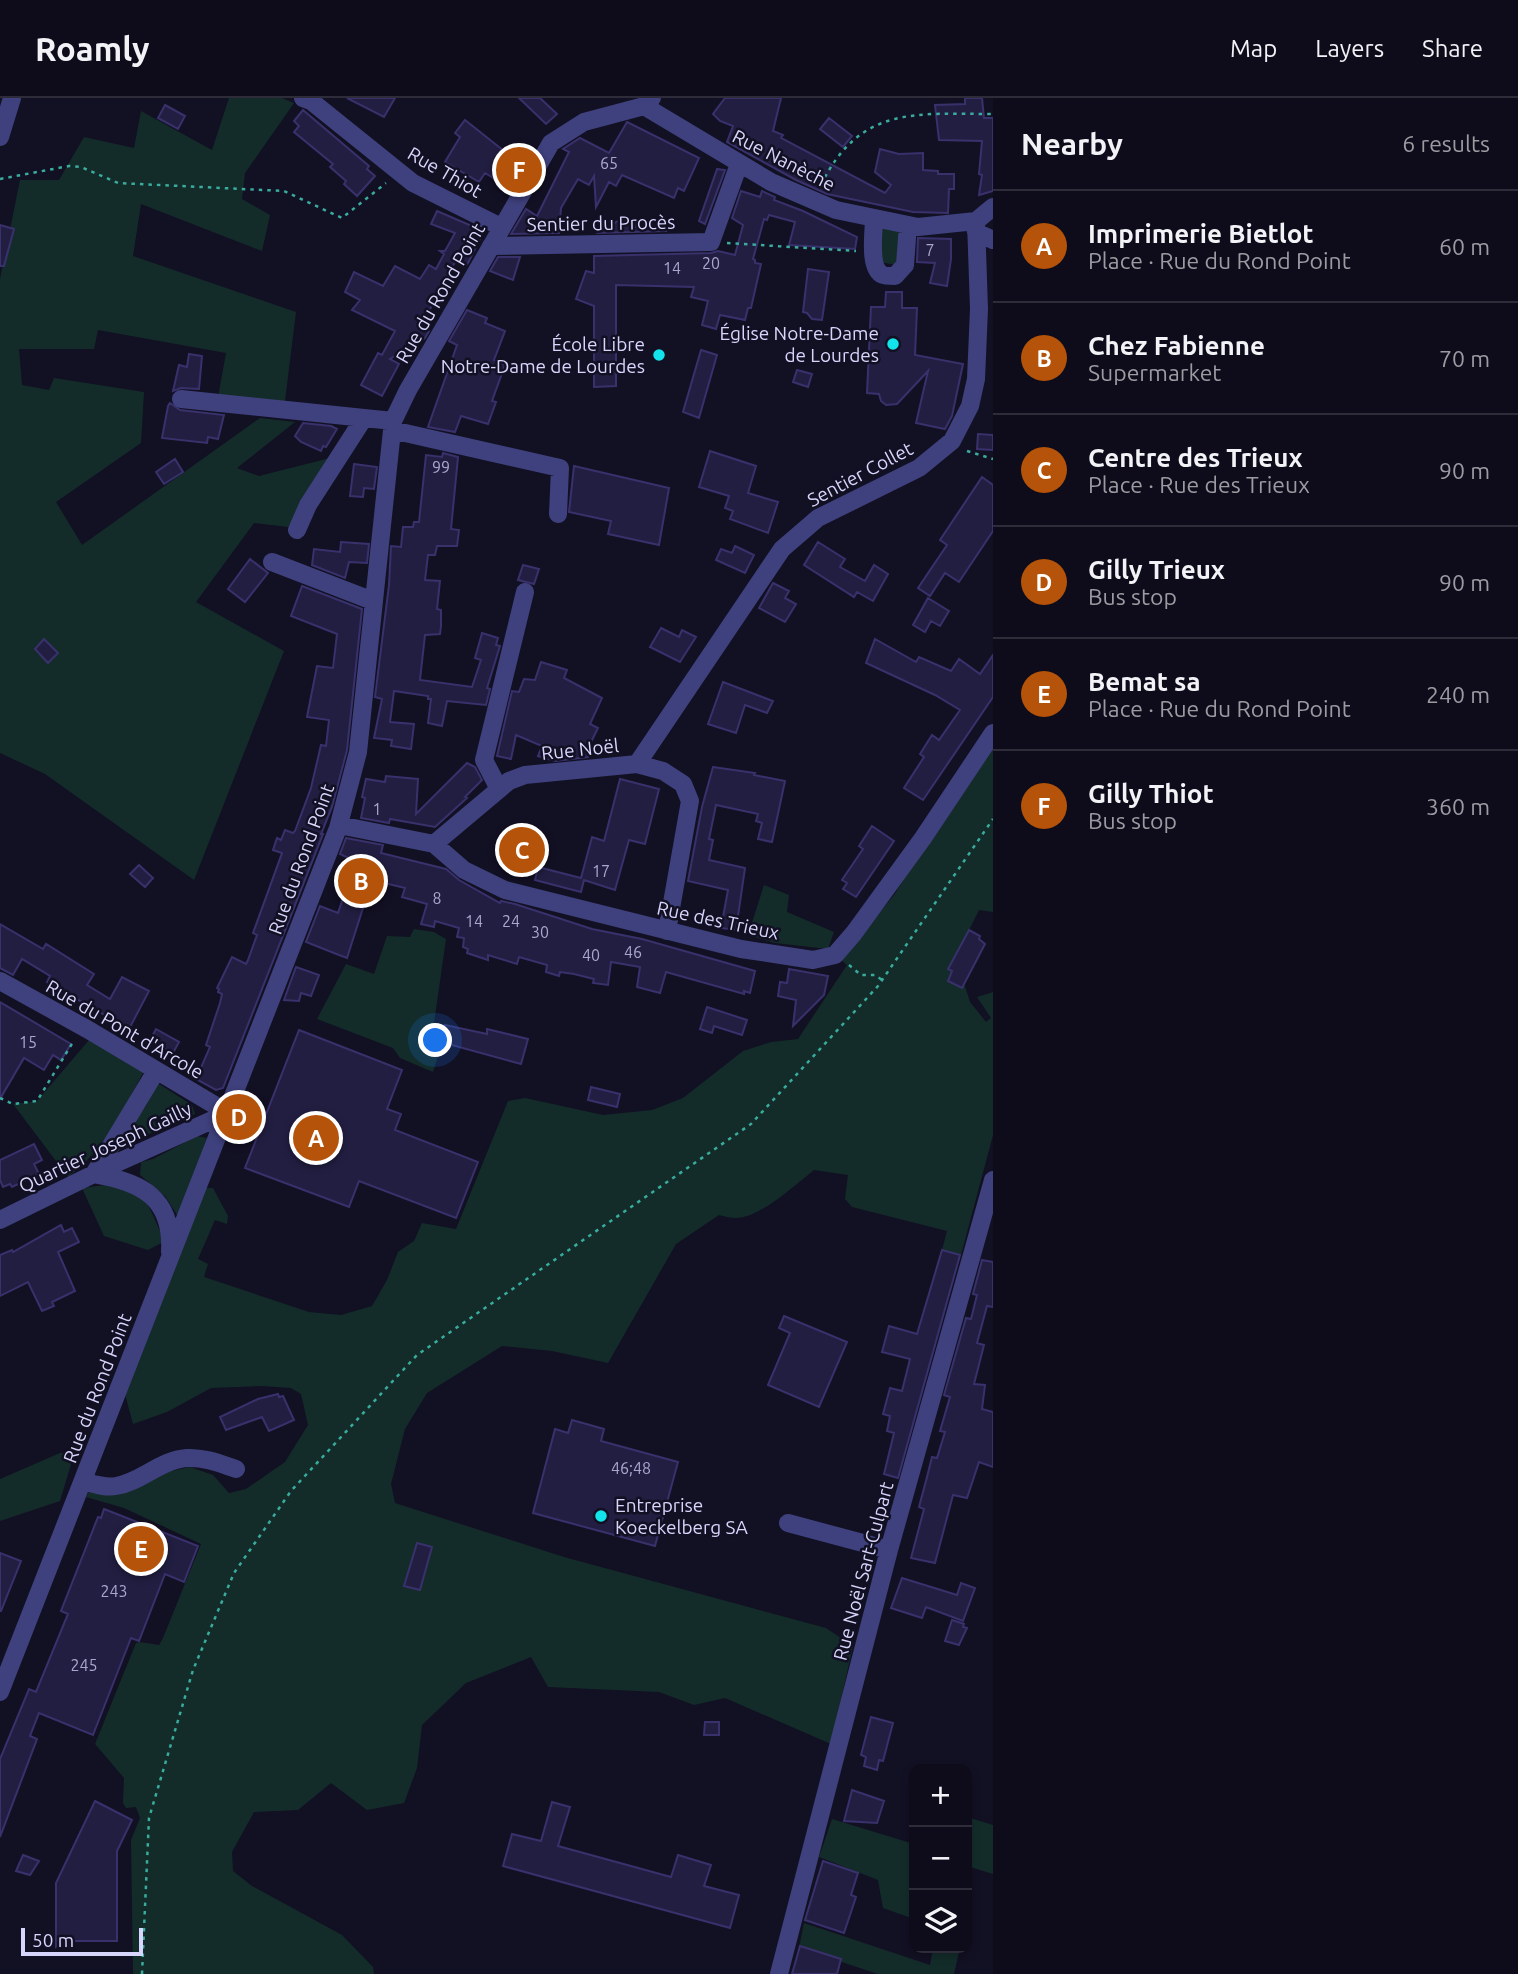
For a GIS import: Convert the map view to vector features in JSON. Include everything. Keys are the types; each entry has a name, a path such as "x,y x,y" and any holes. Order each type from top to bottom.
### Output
{"street":[{"path":"0,137 12,98"},
{"name":"Rue Thiot","path":"303,98 311,101 412,183 501,227"},
{"name":"Rue Nanèche","path":"648,102 739,164 771,182 836,210 918,227 976,227"},
{"name":"Rue du Rond Point","path":"0,1692 339,825 358,752 393,426 408,390 551,143 584,122 648,102"},
{"path":"711,242 739,164"},
{"path":"993,207 976,227 993,240"},
{"path":"874,218 873,262 877,271 884,276 895,276 905,265 908,225"},
{"name":"Sentier Collet","path":"637,764 782,549 818,518 919,468 946,448 959,429 970,406 976,379 979,333 976,227"},
{"name":"Sentier du Procès","path":"491,246 711,242"},
{"path":"181,399 364,418 560,468 558,514"},
{"path":"297,530 308,505 364,418"},
{"path":"272,562 373,601"},
{"path":"499,789 484,760 526,592"},
{"path":"835,955 923,838 993,733"},
{"name":"Rue Noël","path":"434,844 509,781 525,775 637,764 663,771 683,784 690,801 667,931"},
{"name":"Rue des Trieux","path":"339,825 434,844 464,870 505,890 741,948 813,960 835,955"},
{"name":"Rue du Pont d'Arcole","path":"0,981 228,1114"},
{"path":"156,1071 94,1174 132,1182 146,1190 158,1202 167,1220 171,1238 169,1262"},
{"name":"Quartier Joseph Gailly","path":"0,1220 228,1114"},
{"name":"Rue Noël Sart-Culpart","path":"779,1974 889,1549 993,1180"},
{"path":"83,1481 117,1486 161,1465 188,1458 211,1461 236,1469"},
{"path":"788,1523 889,1549"}],"path":[{"path":"813,201 831,166 849,143 868,129 897,116 993,114"},
{"path":"0,179 69,166 81,167 118,183 284,191 342,219 400,173"},
{"path":"711,242 874,252"},
{"path":"946,448 993,458"},
{"path":"142,1974 149,1818 193,1670 234,1573 291,1491 416,1355 751,1124 882,980 993,819"},
{"path":"835,955 861,975 875,975 882,980"},
{"path":"0,1098 13,1104 37,1101 82,1027"}],"green space":[{"path":"229,98 282,98 294,103 245,173 242,199 270,215 262,251 141,204 133,256 296,312 284,409 217,403 226,353 98,330 94,349 19,349 22,385 49,390 54,378 144,392 141,443 56,502 82,545 260,418 295,422 237,468 259,476 338,456 288,527 254,523 196,602 284,651 194,880 45,774 0,753 0,279 20,180 59,180 84,137 134,148 141,111 212,150"},
{"path":"881,228 903,231 901,266 880,262"},
{"path":"993,735 993,912 979,910 949,970 962,977 970,1002 986,1022 991,1018 977,997 993,992 993,1135 961,1255 942,1250 947,1231 852,1207 845,1199 848,1175 814,1170 756,1213 736,1218 719,1215 676,1244 608,1363 552,1351 502,1346 427,1393 405,1429 391,1484 395,1503 564,1557 826,1628 853,1646 831,1744 725,1698 694,1705 659,1692 548,1687 531,1657 466,1683 422,1725 417,1768 404,1803 367,1810 331,1783 298,1810 254,1812 232,1852 233,1871 252,1886 342,1935 373,1967 374,1974 133,1974 131,1840 140,1818 136,1807 126,1808 123,1803 124,1778 95,1744 136,1643 159,1645 201,1544 124,1508 86,1497 91,1488 190,1467 213,1475 229,1493 246,1489 285,1462 308,1425 301,1394 291,1388 262,1386 211,1388 167,1412 133,1424 125,1394 205,1188 213,1188 228,1216 227,1224 215,1220 198,1259 208,1264 204,1277 309,1312 341,1315 372,1306 387,1280 398,1252 414,1241 422,1223 456,1229 508,1101 525,1098 603,1115 652,1110 683,1098 743,1051 771,1042 798,1039 847,965 841,960 894,895"},
{"path":"764,885 789,895 787,912 834,932 828,949 775,943 748,935"},
{"path":"414,929 434,932 446,939 434,1023 448,1025 433,1072 400,1058 393,1048 317,1019 346,964 374,974 387,936 410,937"},
{"path":"89,1040 144,1071 103,1142 93,1155 68,1177 13,1104 37,1101"},
{"path":"156,1082 192,1105 195,1114 121,1146 126,1129 146,1106"},
{"path":"197,1136 207,1138 179,1218 165,1196 140,1175 141,1162 153,1159"},
{"path":"113,1184 125,1187 140,1196 149,1207 161,1233 171,1238 148,1250 104,1236 82,1188"},
{"path":"75,1451 60,1501 0,1521 0,1479 60,1453"},
{"path":"832,1819 909,1842 909,1917 883,1908 878,1880 819,1857"},
{"path":"972,1819 993,1825 993,1874 972,1868"},
{"path":"804,1923 930,1965 932,1953 959,1953 954,1974 878,1974 799,1948"}],"building":[{"path":"347,98 395,98 384,117"},
{"path":"519,98 540,98 557,114 546,124"},
{"path":"725,98 781,98 773,131 783,135 781,138 885,193 891,185 875,172 880,149 899,154 923,153 923,170 954,174 954,189 949,189 948,213 913,212 827,194 796,180 727,142 733,126 720,121 713,114"},
{"path":"965,98 982,98 984,118 993,118 993,191 979,195 982,141 939,140 935,105 965,104"},
{"path":"165,105 185,116 178,129 158,118"},
{"path":"303,110 369,166 367,169 375,176 357,196 344,184 346,181 330,167 333,164 294,132 299,126 294,121"},
{"path":"829,118 852,136 843,147 820,129"},
{"path":"465,120 518,162 500,182 485,173 479,182 445,162 460,137 455,133"},
{"path":"627,122 699,158 684,191 678,188 674,198 622,175 616,186 609,182 596,207 594,176 589,185 578,179 561,208 559,233 511,234 526,209 537,216 569,152 563,149 580,138 609,153"},
{"path":"717,169 725,170 705,224 699,221"},
{"path":"741,191 760,197 762,191 775,197 774,200 857,237 855,249 789,245 795,222 769,215 767,220 764,219 753,259 755,263 761,264 751,308 748,308 745,320 720,315 716,329 702,325 708,301 691,297 694,287 616,285 616,386 594,387 594,306 576,299 586,271 594,273 594,256 718,251 735,255 743,225 732,218"},
{"path":"437,211 481,230 482,235 479,241 467,242 466,244 476,247 464,267 455,262 420,328 429,331 425,338 390,359 399,364 382,396 361,385 378,353 382,355 395,331 352,310 360,300 345,292 354,272 383,286 395,266 420,279 429,265 436,269 444,254 440,251 445,251 455,233 431,224"},
{"path":"624,217 638,221 636,227 665,227 666,231 599,233"},
{"path":"0,225 14,229 4,266 0,266"},
{"path":"918,238 951,239 947,286 930,283 935,263 917,262"},
{"path":"498,257 520,257 513,280 490,271"},
{"path":"808,269 829,272 822,320 812,319 803,312"},
{"name":"Église Notre-Dame de Lourdes","path":"886,292 902,292 902,308 917,308 915,355 963,364 952,416 945,429 916,423 928,371 897,404 886,405 879,394 867,393 871,307 885,307"},
{"path":"467,310 487,318 485,323 505,331 494,360 505,365 492,401 496,402 488,424 461,416 455,432 428,427 457,345 449,341"},
{"path":"701,350 717,355 699,418 683,412"},
{"path":"189,354 202,356 199,389 181,388 173,391 179,365 187,367"},
{"path":"797,370 812,374 808,387 793,382"},
{"path":"170,403 180,410 224,415 218,439 208,437 207,443 162,438"},
{"path":"303,423 337,429 321,451 301,442 295,436"},
{"path":"978,434 993,435 993,450 977,449"},
{"path":"710,451 756,466 748,493 778,502 768,533 730,519 733,511 725,508 729,496 699,487"},
{"path":"443,453 458,457 451,529 459,530 457,546 437,546 435,555 428,555 425,580 440,581 437,609 441,610 441,626 440,634 425,635 420,680 472,687 481,660 475,658 482,633 498,638 496,645 500,646 487,688 490,689 486,705 447,701 442,726 428,723 431,699 428,699 428,696 394,691 390,722 414,724 411,749 391,746 392,740 374,738 382,699 375,697 389,585 391,546 401,547 403,527 413,527 414,522 419,522 426,455 442,457"},
{"path":"175,459 183,472 164,484 156,472"},
{"path":"354,464 377,467 374,489 364,488 363,497 350,496"},
{"path":"574,466 669,488 659,545 608,534 611,521 569,512"},
{"path":"982,477 993,485 993,531 959,582 945,573 930,596 918,588 947,545 940,540"},
{"path":"341,542 369,544 367,563 349,562 345,578 312,565 314,549 340,552"},
{"path":"818,542 845,559 840,567 865,581 874,565 888,574 873,601 857,592 854,597 804,565"},
{"path":"735,546 754,555 745,573 716,560 721,549 732,553"},
{"path":"250,559 268,573 245,602 228,589"},
{"path":"523,565 539,569 534,584 518,580"},
{"path":"773,583 789,591 785,598 796,604 785,622 759,608"},
{"path":"302,586 362,609 347,750 323,834 223,1088 216,1090 196,1079 210,1047 206,1045 222,994 217,988 232,957 246,964 248,960 257,935 253,933 282,853 273,850 277,838 281,840 285,830 293,833 295,831 311,788 321,745 326,746 329,720 307,717 317,666 333,668 337,634 291,616"},
{"path":"928,598 949,611 940,626 931,621 925,632 913,625"},
{"path":"661,628 679,637 682,630 696,637 680,662 650,647"},
{"path":"44,639 58,653 48,663 35,649"},
{"path":"875,639 916,662 919,657 951,671 959,659 980,674 993,655 993,697 923,800 904,788 924,757 920,754 932,735 939,740 960,710 935,695 866,663"},
{"path":"541,662 567,670 564,678 602,698 590,724 598,728 589,746 592,747 588,757 555,761 538,756 542,746 516,735 511,759 497,756 512,691 519,692 524,679 535,680"},
{"path":"723,682 773,701 767,713 745,705 736,733 708,724"},
{"path":"467,763 475,767 482,780 465,797 467,798 435,827 390,819 389,823 361,818 366,779 385,782 386,776 418,779 416,814"},
{"path":"713,767 755,773 754,775 785,781 772,842 758,839 762,823 756,821 758,814 716,805 709,839 713,840 709,860 745,868 736,930 721,928 728,890 688,881 702,807"},
{"path":"620,779 659,789 645,844 629,840 615,890 584,880 581,892 535,880 538,867 581,878 592,837 604,841"},
{"path":"872,826 894,841 856,897 843,889 847,883 842,880 863,849 859,846"},
{"path":"346,838 383,845 381,853 446,869 459,880 500,903 515,904 592,929 642,939 755,971 750,993 744,991 744,994 666,972 660,993 637,987 640,967 611,962 608,985 593,983 594,979 574,974 560,972 559,976 546,972 547,965 519,957 517,964 488,955 488,960 467,953 468,949 463,947 464,938 457,937 459,928 435,921 434,927 421,924 427,904 402,897 405,888 372,880 347,958 339,955 306,942 320,906 338,913 349,880 346,880 351,859 340,854"},
{"path":"516,838 531,840 528,862 514,860"},
{"path":"139,865 153,878 145,887 130,874"},
{"path":"0,924 43,949 46,944 94,974 87,985 110,999 122,977 149,991 129,1029 47,982 50,976 22,959 13,975 0,968"},
{"path":"969,930 980,936 979,939 985,944 962,988 948,981 952,971 948,969"},
{"path":"296,967 319,975 311,996 301,993 299,1001 284,1000"},
{"path":"789,969 828,976 824,995 793,1026 796,1000 778,996 780,982 787,983"},
{"path":"0,1002 71,1044 61,1060 53,1055 44,1070 24,1058 0,1099"},
{"path":"707,1007 747,1020 742,1035 714,1026 712,1033 700,1029"},
{"path":"445,1025 487,1034 487,1029 528,1039 521,1064 441,1042"},
{"path":"156,1029 179,1042 173,1053 150,1040"},
{"path":"299,1030 402,1070 387,1109 401,1114 395,1130 478,1162 456,1218 359,1181 349,1207 245,1168"},
{"path":"591,1087 620,1094 617,1107 588,1100"},
{"path":"34,1144 42,1160 34,1164 39,1174 12,1187 10,1184 3,1187 0,1180 0,1160"},
{"path":"61,1225 64,1232 72,1228 79,1242 58,1252 75,1291 52,1302 54,1306 42,1311 28,1282 0,1296 0,1255 12,1250 13,1252"},
{"path":"942,1250 960,1255 898,1478 884,1474 894,1433 887,1431 890,1416 883,1414 890,1388 902,1391 910,1359 882,1352 889,1326 917,1334"},
{"path":"982,1260 993,1262 993,1307 987,1306 977,1343 984,1345 974,1384 985,1385 982,1409 993,1412 993,1467 979,1462 967,1498 953,1495 935,1563 911,1558 924,1509 919,1507 932,1457 937,1458 945,1432 940,1431 950,1397 944,1395 966,1318 971,1319 977,1295 973,1294"},
{"path":"784,1316 847,1342 819,1407 768,1385 790,1333 779,1328"},
{"path":"278,1394 279,1397 283,1396 294,1420 269,1431 262,1417 226,1430 220,1417 258,1399"},
{"path":"572,1420 604,1429 601,1441 678,1462 655,1546 533,1513 555,1429 568,1433"},
{"path":"104,1509 198,1546 184,1582 165,1574 139,1641 131,1638 93,1735 39,1713 30,1736 37,1739 0,1837 0,1759 29,1689 36,1692 68,1614 61,1611 98,1517 101,1518"},
{"path":"417,1543 432,1547 420,1590 404,1586"},
{"path":"0,1553 21,1561 1,1611 0,1611"},
{"path":"902,1578 957,1595 961,1583 975,1588 963,1621 926,1607 922,1618 891,1608"},
{"path":"952,1620 964,1624 963,1627 967,1628 959,1645 945,1641"},
{"path":"871,1717 893,1723 883,1761 879,1760 877,1770 864,1766 866,1757 861,1755"},
{"path":"705,1722 719,1722 719,1735 704,1735"},
{"path":"852,1790 884,1801 877,1823 844,1821"},
{"path":"95,1801 132,1820 117,1851 117,1941 68,1941 56,1947 56,1883"},
{"path":"552,1802 570,1807 558,1846 671,1877 678,1855 711,1865 704,1886 739,1895 730,1928 503,1866 512,1834 541,1841"},
{"path":"23,1855 39,1861 30,1875 16,1871"},
{"path":"823,1861 858,1873 851,1895 856,1897 844,1933 805,1920"},
{"path":"800,1946 841,1959 837,1974 792,1974"}],"place":[{"name":"Gilly Thiot","path":"519,170"},
{"name":"Église Notre-Dame de Lourdes","path":"893,344"},
{"name":"École Libre Notre-Dame de Lourdes","path":"659,355"},
{"name":"Centre des Trieux","path":"522,850"},
{"name":"Chez Fabienne","path":"361,881"},
{"name":"Gilly Trieux","path":"239,1117"},
{"name":"Imprimerie Bietlot","path":"316,1138"},
{"name":"Entreprise Koeckelberg SA","path":"601,1516"},
{"name":"Bemat sa","path":"141,1549"}]}
